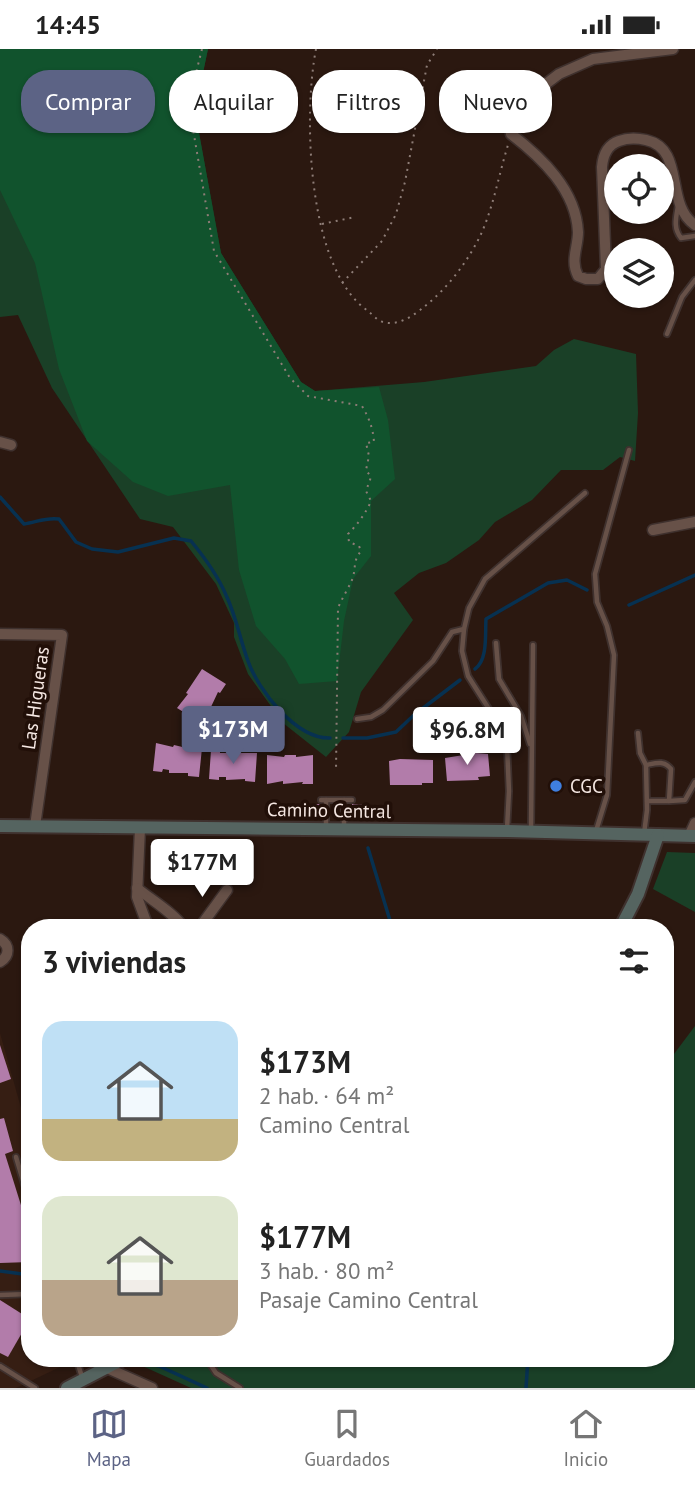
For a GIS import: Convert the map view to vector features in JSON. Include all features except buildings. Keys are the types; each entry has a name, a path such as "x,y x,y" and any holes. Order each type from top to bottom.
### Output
{"main road":[{"name":"Camino Central","path":"0,826 507,831 692,836"},
{"path":"625,919 638,894 658,835"},
{"path":"67,1388 107,1368"}],"street":[{"path":"673,49 593,59 559,74 534,93 520,110 511,134 540,158 569,199 578,236 573,259 578,275 586,279 598,279 606,269 602,167 606,152 615,142 641,139 661,146 669,156 679,205 695,225"},
{"path":"0,442 11,445"},
{"path":"653,530 695,521"},
{"name":"Las Higueras","path":"0,633 62,635 35,826"},
{"path":"692,836 695,823"},
{"path":"140,828 136,888 145,919"},
{"path":"136,888 177,919"},
{"path":"206,919 227,890"},
{"path":"0,939 7,945 8,950 0,962"},
{"path":"107,1368 130,1383 152,1388"}],"lane":[{"path":"679,205 676,232 681,238 695,236"},
{"path":"667,334 682,297 695,280"},
{"path":"595,834 607,795 614,655 607,626 597,602 595,574 629,450"},
{"path":"507,831 507,746 503,730 468,676 462,651 464,629 469,608 485,579 585,493"},
{"path":"357,719 371,717 383,710 433,661 452,632 464,629"},
{"path":"496,642 499,679 521,716 532,748"},
{"path":"531,832 533,645"},
{"path":"638,733 640,753 646,765 644,835"},
{"path":"646,765 660,762 671,769 669,801"},
{"path":"647,801 685,800 695,782"},
{"path":"326,829 324,800 352,800"},
{"path":"344,800 344,829"},
{"path":"16,1157 21,1174"},
{"path":"0,1295 21,1294"},
{"path":"0,1366 35,1388"},
{"path":"79,1367 83,1380"},
{"path":"212,1367 216,1373 240,1388"}],"path":[{"path":"202,49 191,93 190,112 214,251 290,377 309,396 362,406 370,419 373,432 374,442 366,443 369,456 366,470 371,477 366,491 371,501 367,512 359,517 356,527 348,534 349,542 359,545 361,551 353,565 353,579 338,608 336,771"},
{"path":"316,49 310,90 311,172 321,225 342,284 351,297 381,321 405,320 433,300 454,277 481,234 491,208 511,134"},
{"path":"342,284 382,241 396,213 405,182 427,65 437,49"},
{"path":"321,225 355,218"}],"shaded area":[{"path":"0,1033 21,1108 21,1367 60,1367 16,1388 0,1388"}],"green space":[{"path":"0,49 208,49 204,70 169,70 169,133 199,133 221,253 301,382 315,391 424,382 536,366 554,350 574,339 636,354 638,413 635,461 620,457 603,470 561,470 532,500 495,522 479,540 446,563 419,573 394,593 413,620 361,692 349,732 326,757 283,723 248,674 234,637 234,623 216,584 173,527 140,519 52,388 18,315 0,317"},
{"path":"0,49 208,49 204,70 169,70 169,133 199,133 221,253 301,382 315,391 379,387 388,420 395,479 371,501 371,556 353,579 344,621 337,681 299,684 285,659 256,626 239,570 230,485 168,496 133,482 87,441 59,369 35,263 0,190"},
{"path":"667,852 695,853 695,912 653,889"},
{"path":"695,1026 695,1388 191,1388 145,1367 674,1367 674,1054"}],"waterway":[{"path":"0,497 24,524 59,519 76,542 92,549 118,552 174,538 191,541 222,587 233,611 253,673 269,698 292,722 304,730 330,738"},
{"path":"629,605 695,575"},
{"path":"475,669 484,653 486,619 548,583 567,580 587,590"},
{"path":"343,738 367,738 396,732 460,680"},
{"path":"368,848 390,919"},
{"path":"0,1271 21,1274"},
{"path":"161,1367 207,1388"},
{"path":"526,1388 527,1367"}],"place":[{"name":"CGC","path":"556,786"}]}
